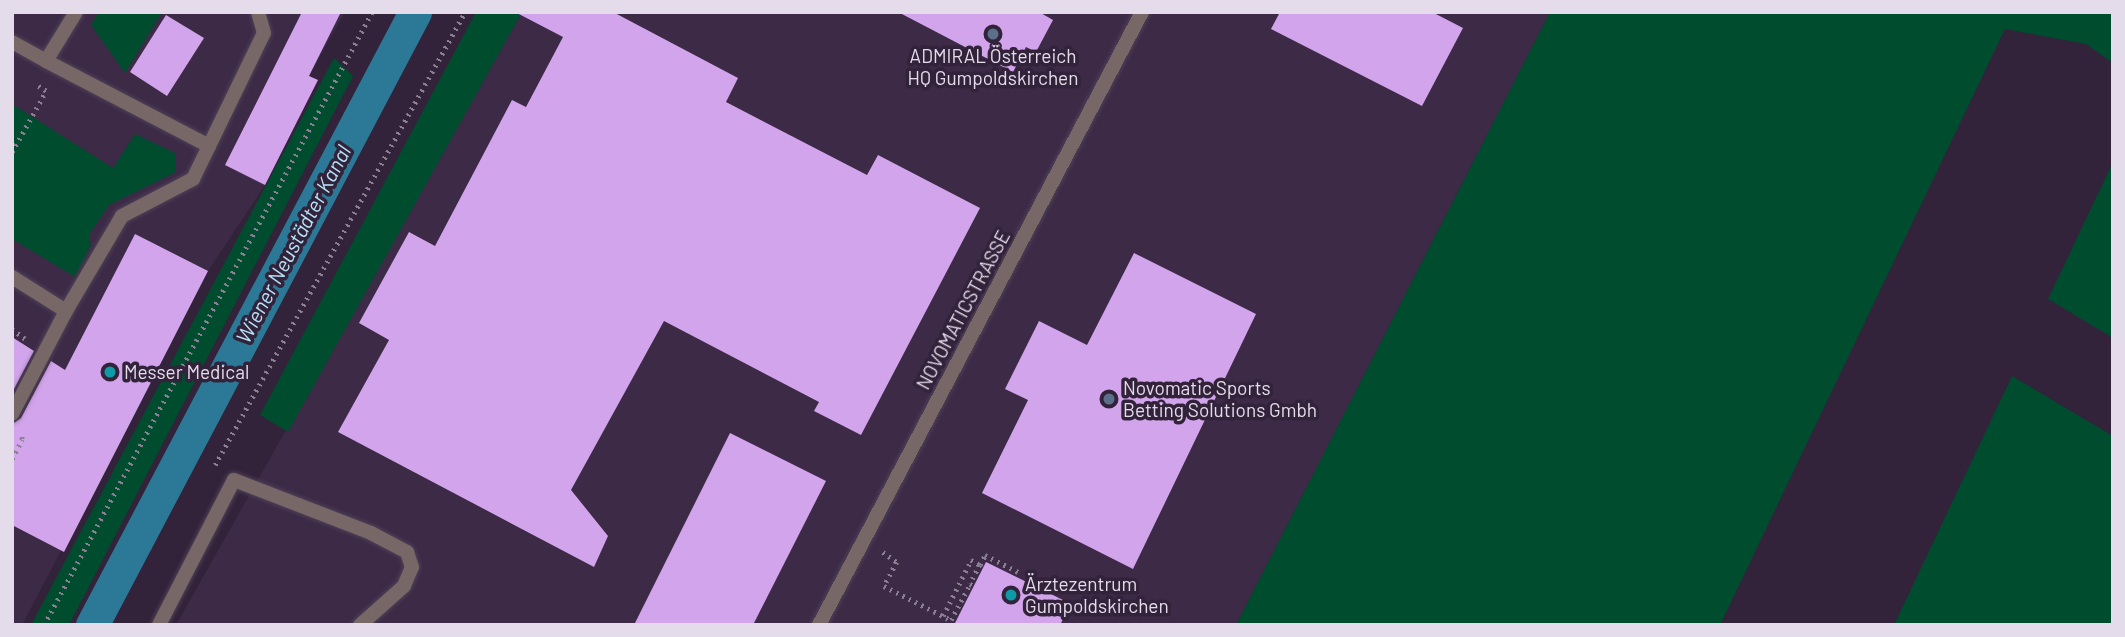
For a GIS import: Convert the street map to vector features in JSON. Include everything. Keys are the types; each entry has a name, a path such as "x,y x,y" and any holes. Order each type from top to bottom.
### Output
{"street":[{"path":"46,61 76,12"},
{"path":"12,414 66,311 122,216 193,179 264,33 258,12"},
{"name":"NOVOMATICSTRASSE","path":"819,625 1142,12"},
{"path":"12,42 209,146"},
{"path":"12,276 66,311"},
{"path":"159,625 234,480 371,533 407,552 412,568 404,586 360,625"}],"path":[{"path":"44,625 372,12"},
{"path":"214,467 465,12"},
{"path":"886,547 882,554 897,562 884,586 951,620 972,585 985,555 1020,573"},
{"path":"943,616 971,560 980,565"}],"shaded area":[{"path":"12,12 345,12 309,75 318,80 265,185 208,271 22,625 12,625"},
{"path":"522,12 1550,12 1236,625 176,625"}],"green space":[{"path":"99,12 162,12 125,73 91,25"},
{"path":"476,12 522,12 288,432 260,415"},
{"path":"1550,12 2113,12 2113,63 2086,44 2005,29 1720,625 1236,625"},
{"path":"334,58 353,76 69,625 31,625"},
{"path":"12,104 113,168 135,134 175,153 176,172 109,205 89,235 91,245 75,277 12,239"},
{"path":"2113,162 2113,338 2048,299"},
{"path":"2012,376 2113,436 2113,625 1894,625"}],"building":[{"path":"302,12 341,12 309,76 318,80 265,185 225,165"},
{"path":"515,12 613,12 738,78 726,102 867,175 878,155 980,208 861,435 814,411 819,402 664,321 571,490 608,536 594,567 338,432 389,340 359,323 409,232 435,246 512,100 526,107 563,37"},
{"name":"ADMIRAL Österreich HQ Gumpoldskirchen","path":"898,12 1039,12 1053,20 1036,52 1026,47 1013,72"},
{"path":"1280,12 1432,12 1463,28 1422,106 1271,29"},
{"path":"166,15 204,38 167,96 130,72"},
{"name":"Messer Medical","path":"135,234 208,271 64,552 12,525 12,424 21,418 51,361 65,370"},
{"path":"1134,253 1256,314 1133,569 982,493 1028,400 1005,389 1039,321 1087,345"},
{"path":"12,337 34,351 12,393"},
{"path":"730,433 826,481 753,625 634,625"},
{"name":"Ärztezentrum Gumpoldskirchen","path":"986,562 1071,604 1060,625 954,625"}],"waterway":[{"name":"Wiener Neustädter Kanal","path":"92,625 415,12"}],"place":[{"name":"ADMIRAL Österreich HQ Gumpoldskirchen","path":"993,34"},
{"name":"Messer Medical","path":"110,372"},
{"name":"Novomatic Sports Betting Solutions Gmbh","path":"1109,399"},
{"name":"Ärztezentrum Gumpoldskirchen","path":"1011,595"}]}
